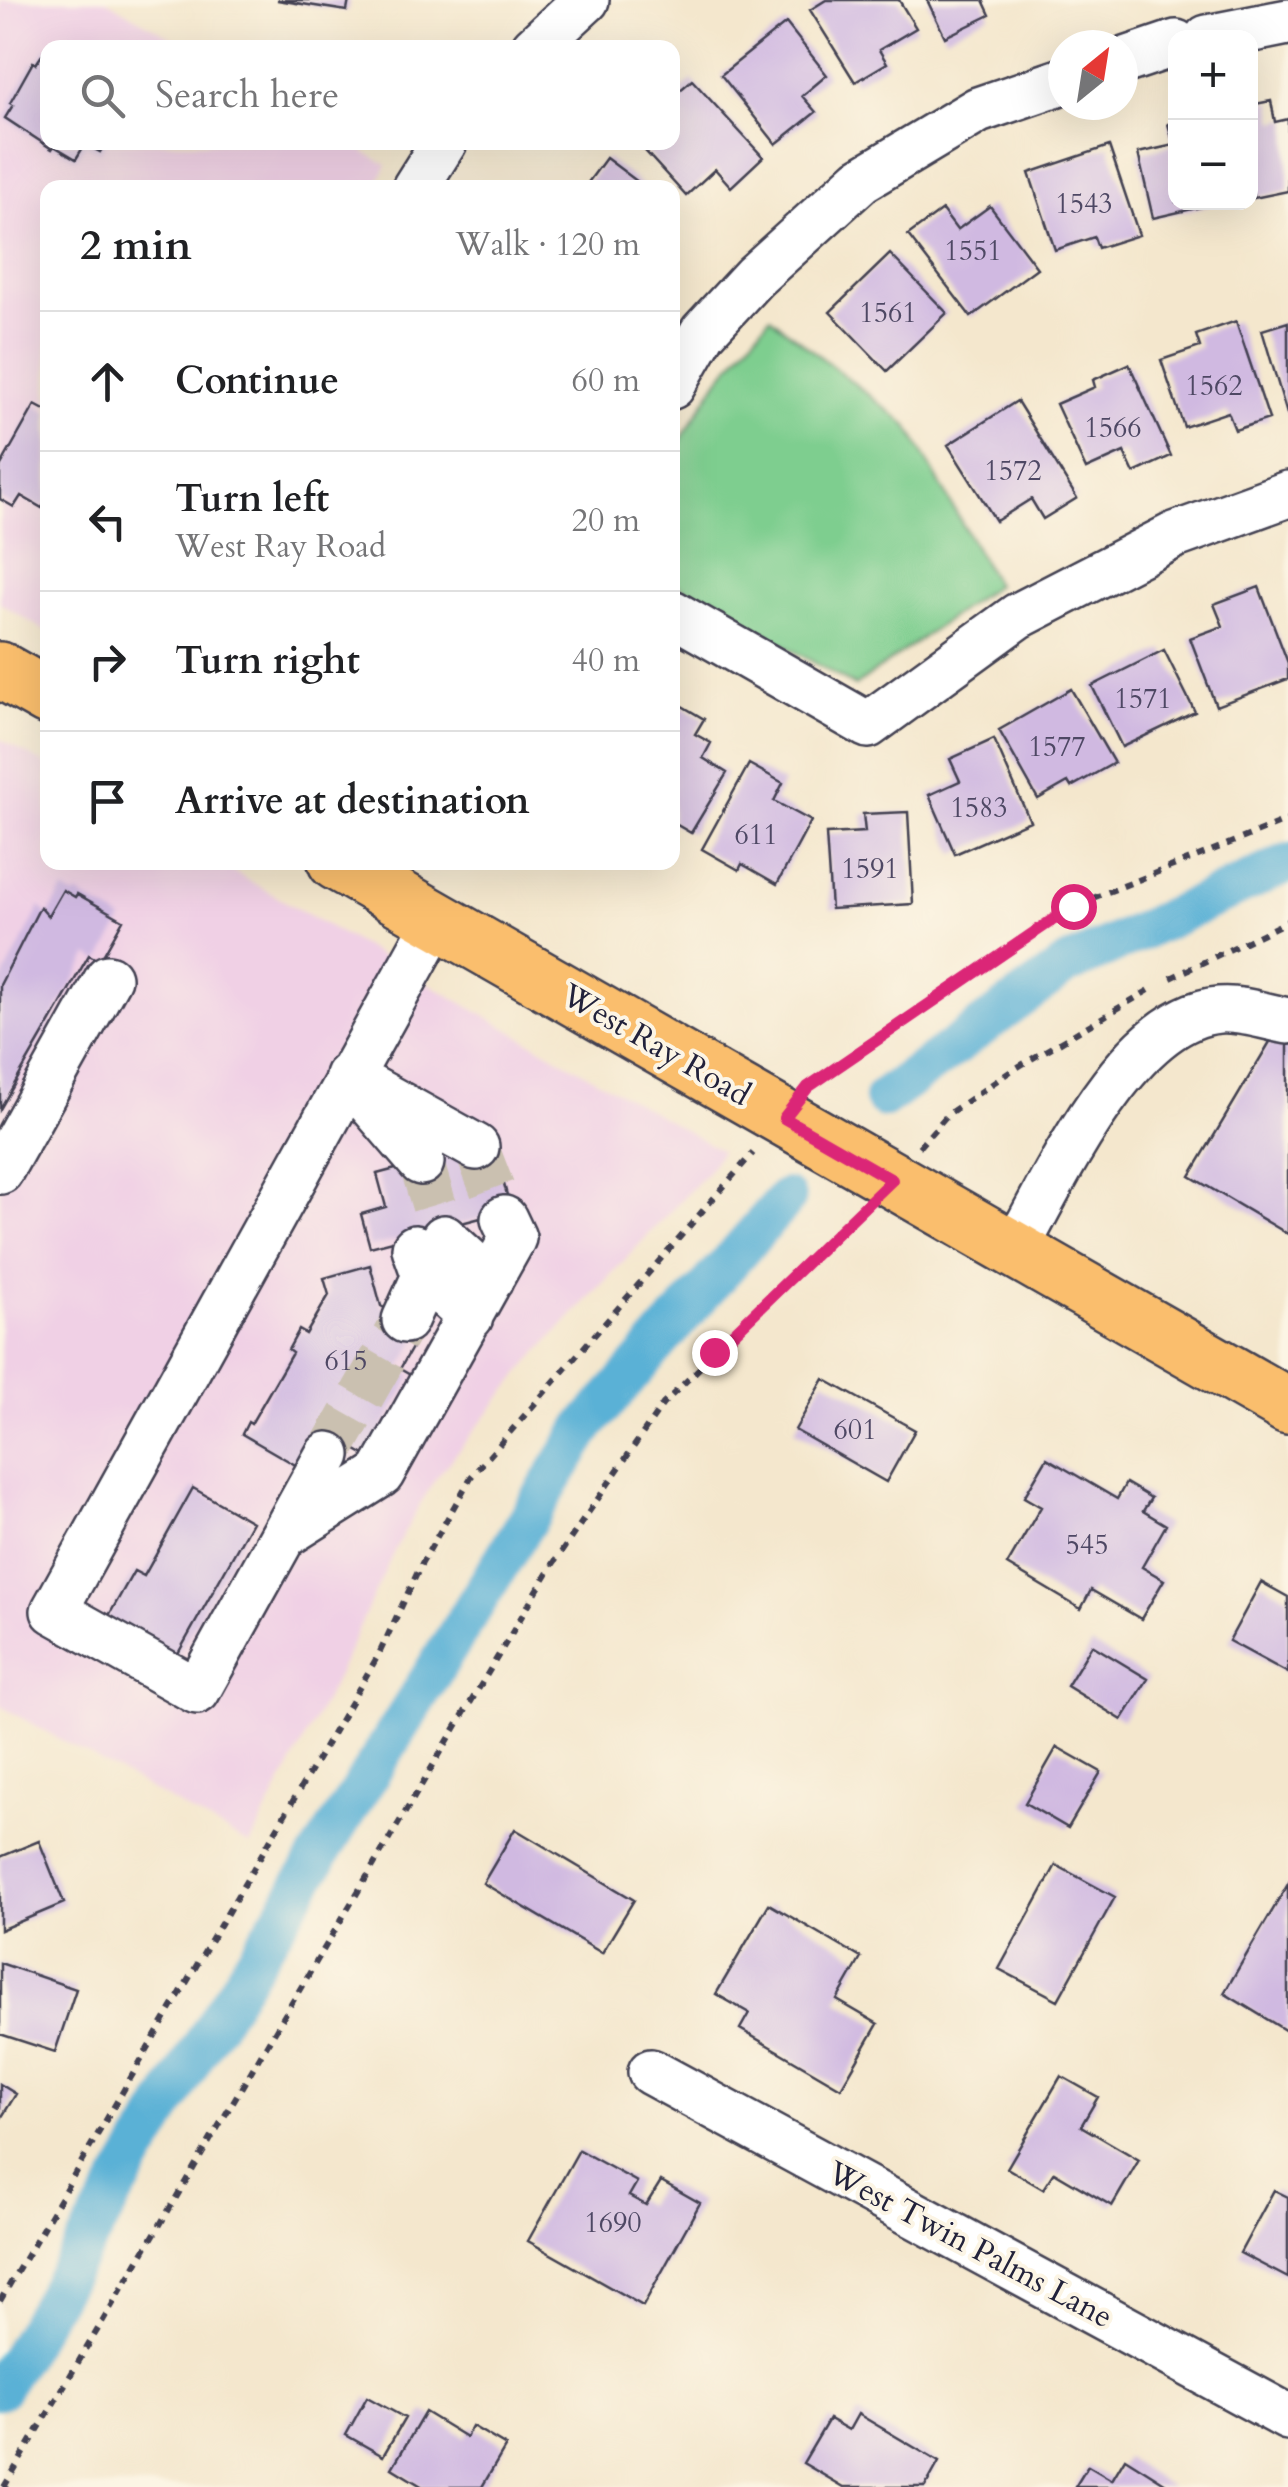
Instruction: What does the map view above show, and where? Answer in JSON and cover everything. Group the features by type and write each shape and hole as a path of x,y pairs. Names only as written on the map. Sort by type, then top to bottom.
{"main road":[{"path":"0,670 40,693"},
{"name":"West Ray Road","path":"350,870 1288,1406"}],"street":[{"path":"543,40 586,0"},
{"path":"1248,30 1288,22"},
{"path":"1138,56 1168,47"},
{"path":"680,372 702,332 754,277 862,180 978,110 1048,86"},
{"path":"420,180 439,150"},
{"path":"680,618 868,725 1018,616 1174,535 1288,494"},
{"path":"328,1455 198,1691 54,1611 437,920"},
{"path":"0,1171 108,978"},
{"path":"1015,1250 1109,1088 1175,1023 1221,1010 1288,1022"},
{"path":"348,1076 435,1158 348,1076"},
{"path":"284,1534 382,1474 513,1238 451,1241"},
{"path":"451,1241 480,1299"},
{"path":"405,1320 451,1241"},
{"name":"West Twin Palms Lane","path":"651,2072 1288,2417"}],"path":[{"path":"0,2301 379,1654 422,1563 471,1477 794,1125 808,1087 1073,906 1288,820"},
{"path":"4,2487 550,1567 663,1404 882,1174 948,1114 1010,1071 1116,1008 1288,920"}],"shaded area":[{"path":"0,0 106,0 175,40 40,40 40,150 361,150 387,165 379,180 40,180 40,628 0,603"},
{"path":"0,739 40,761 40,870 230,870 721,1151 707,1172 531,1360 433,1482 395,1549 334,1682 250,1845 0,1706"}],"green space":[{"path":"770,317 908,426 996,585 855,686 680,586 680,441 719,379"}],"building":[{"path":"277,0 349,0 347,11"},
{"path":"826,0 899,0 916,28 879,50 887,63 855,82 810,10"},
{"path":"927,0 983,0 990,15 945,37"},
{"path":"786,23 827,75 802,96 816,112 776,144 721,75"},
{"path":"40,58 40,141 5,118 33,62 36,64"},
{"path":"692,80 763,157 731,187 715,169 686,196 680,189 680,180 671,180 644,150 680,150 680,90"},
{"path":"1271,101 1275,122 1288,119 1288,191 1258,197 1258,120 1258,103"},
{"path":"1109,146 1139,235 1098,248 1094,237 1055,250 1029,173"},
{"path":"1168,146 1168,210 1188,210 1153,218 1138,153"},
{"path":"61,150 81,150 76,159"},
{"path":"606,158 635,180 590,180"},
{"path":"990,206 1037,268 971,317 908,235 942,210 957,230"},
{"path":"890,254 947,313 887,371 830,312"},
{"path":"1236,321 1269,419 1235,430 1228,412 1184,427 1161,360 1200,347 1196,335"},
{"path":"1288,322 1288,414 1287,414 1262,330"},
{"path":"1129,364 1171,456 1134,473 1124,452 1086,469 1056,404 1095,387 1093,380"},
{"path":"1017,401 1077,498 1043,519 1031,499 996,521 948,445"},
{"path":"35,405 40,408 40,507 21,496 14,507 0,499 0,467"},
{"path":"1259,587 1288,663 1288,679 1216,706 1190,638 1223,626 1214,604"},
{"path":"1164,650 1195,712 1122,747 1092,686"},
{"path":"1071,689 1114,763 1071,787 1068,782 1038,799 999,730"},
{"path":"680,705 704,719 695,734 711,743 703,758 727,773 691,833 680,827"},
{"path":"994,739 1030,821 955,854 929,795 960,781 950,759"},
{"path":"749,764 783,783 774,801 811,821 777,884 742,864 739,870 702,849"},
{"path":"908,812 913,904 831,909 826,834 865,832 863,814"},
{"path":"63,890 123,920 100,961 89,955 0,1109 0,985 40,907 48,916"},
{"path":"1274,1035 1288,1043 1288,1234 1190,1176"},
{"path":"493,1143 511,1210 370,1247 361,1214 386,1207 377,1174"},
{"path":"370,1265 381,1306 422,1330 400,1369 412,1376 367,1456 354,1449 346,1465 299,1467 242,1434 292,1353 288,1350 299,1330 306,1334 329,1295 324,1278"},
{"path":"824,1379 915,1430 886,1482 795,1430"},
{"path":"1047,1458 1117,1499 1126,1483 1151,1498 1143,1511 1166,1525 1142,1567 1164,1580 1141,1619 1091,1590 1081,1609 1007,1565 1041,1507 1024,1497"},
{"path":"193,1488 252,1522 176,1657 107,1619 134,1571 144,1576"},
{"path":"1261,1582 1288,1597 1288,1673 1229,1641"},
{"path":"1092,1645 1148,1679 1122,1720 1067,1686"},
{"path":"1057,1747 1101,1772 1068,1828 1025,1803"},
{"path":"515,1829 634,1900 602,1953 483,1883"},
{"path":"39,1841 64,1903 0,1930 0,1857"},
{"path":"1056,1865 1115,1897 1058,2000 999,1969"},
{"path":"1288,1884 1288,2032 1224,1993"},
{"path":"769,1904 861,1958 837,2000 878,2024 841,2088 740,2029 749,2013 716,1994"},
{"path":"0,1963 76,1989 55,2052 0,2034"},
{"path":"1061,2076 1098,2097 1081,2126 1139,2160 1112,2206 1054,2172 1043,2189 1007,2168"},
{"path":"0,2084 16,2094 0,2120"},
{"path":"579,2150 637,2182 629,2196 646,2205 661,2181 700,2203 643,2306 528,2241"},
{"path":"1274,2190 1288,2197 1288,2278 1240,2253"},
{"path":"367,2397 405,2418 383,2456 346,2435"},
{"path":"425,2412 466,2437 472,2426 506,2446 482,2487 423,2487 392,2468"},
{"path":"858,2414 939,2462 925,2487 844,2487 803,2463 829,2419 849,2430"},
{"path":"1125,2458 1171,2487 1075,2487 1088,2466 1112,2480"}],"waterway":[{"path":"884,1098 1064,967 1288,863"},
{"path":"0,2389 197,2053 585,1427 786,1198"}],"tunnel":[{"path":"476,1147 504,1219"},
{"path":"421,1162 444,1238"},
{"path":"328,1455 405,1320"}],"route":[{"path":"714,1352 892,1180 784,1118 808,1087 1073,906"}]}
